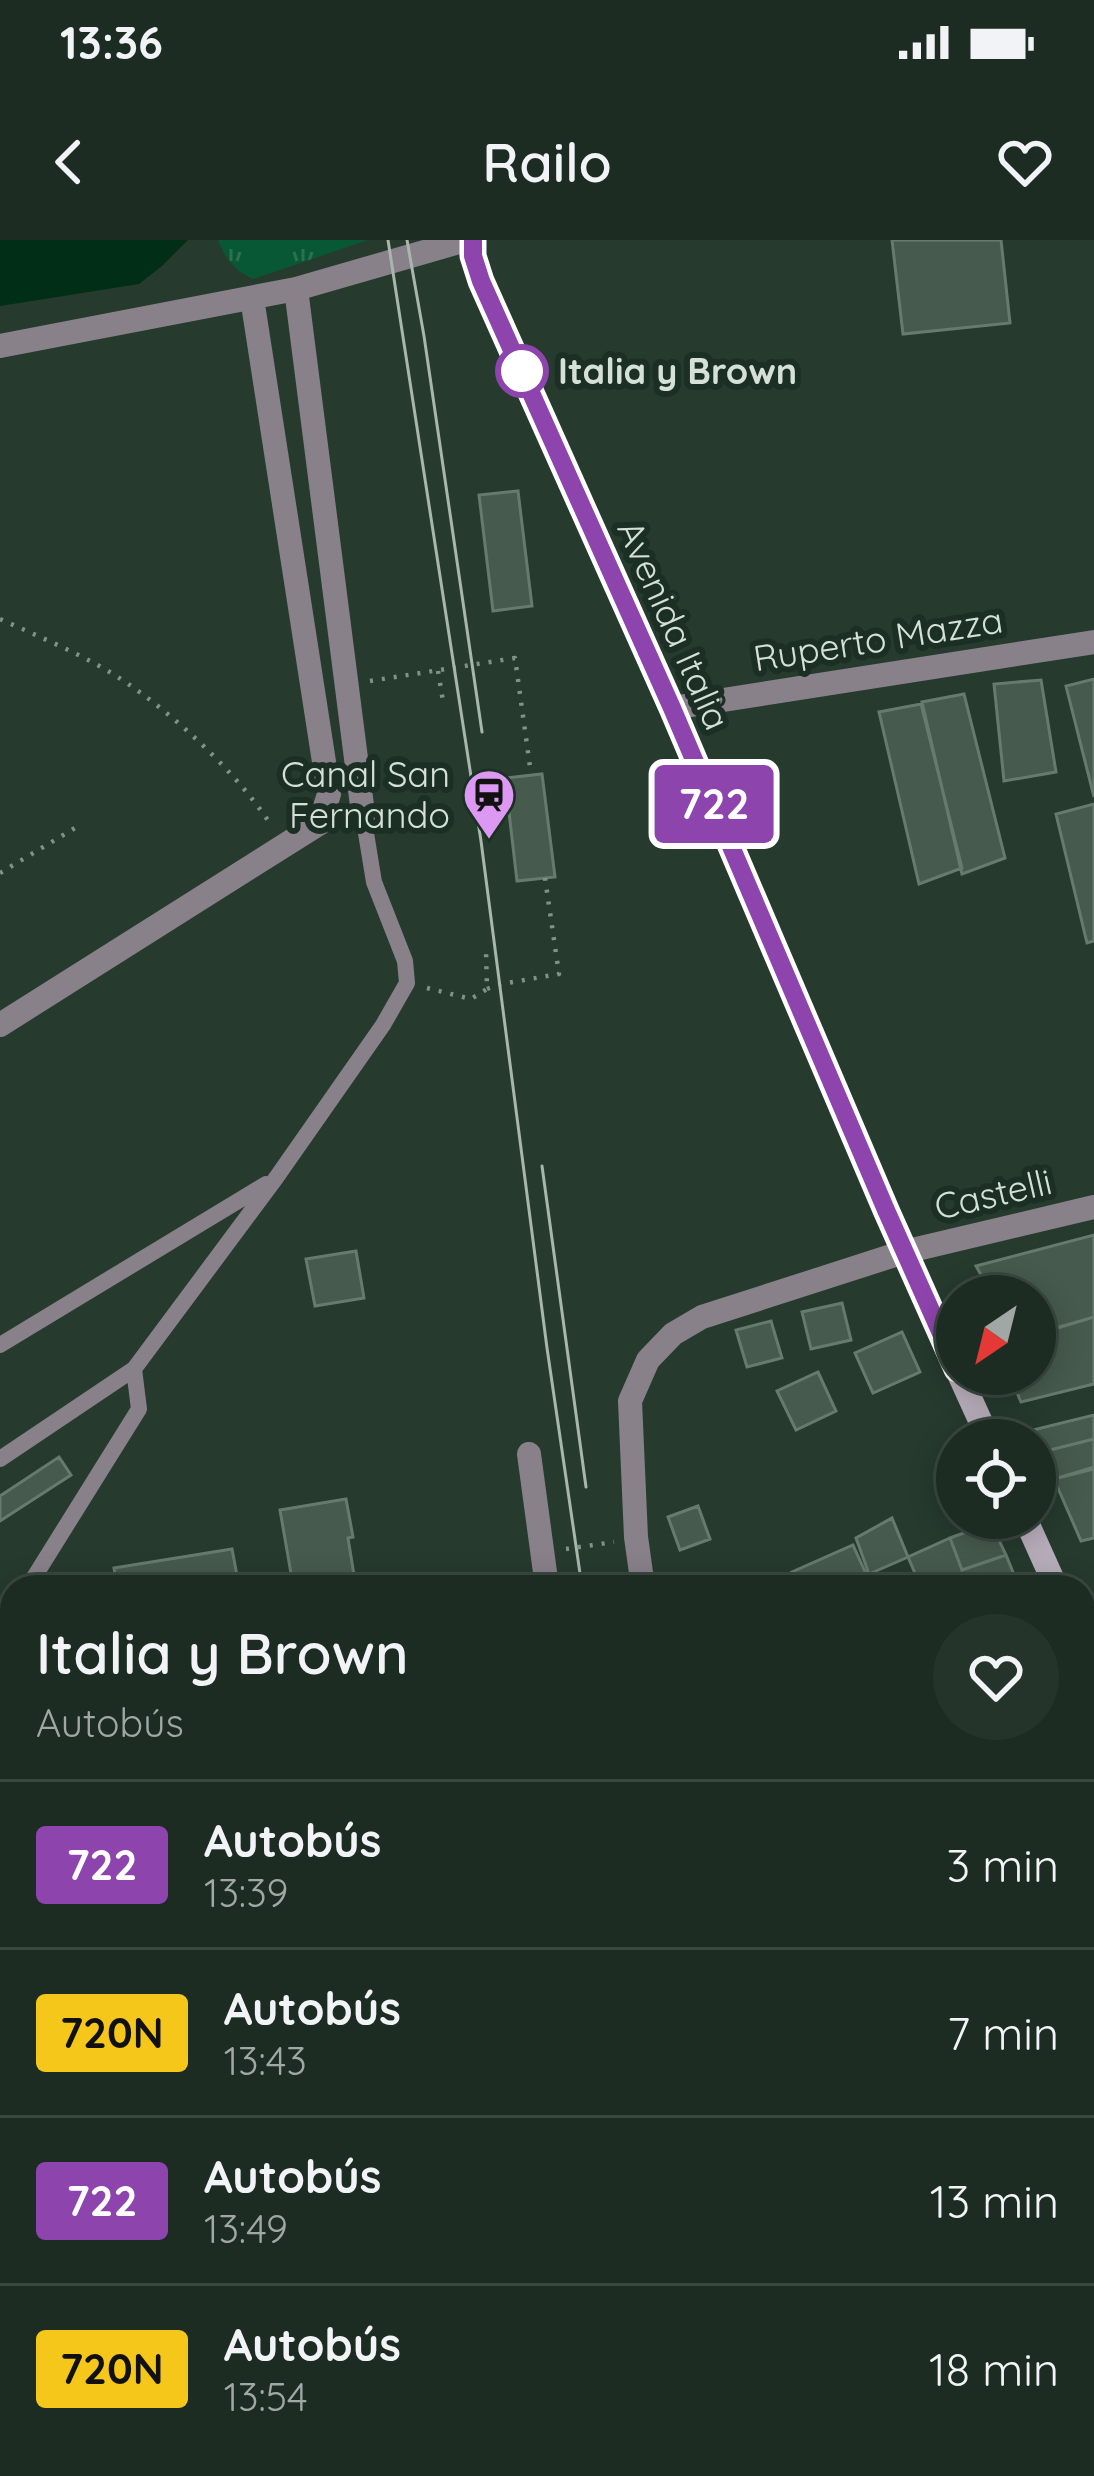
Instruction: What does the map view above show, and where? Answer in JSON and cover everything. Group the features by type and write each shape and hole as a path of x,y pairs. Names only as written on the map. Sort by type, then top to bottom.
{"street":[{"path":"0,346 296,289 470,240"},
{"name":"Avenida Italia","path":"470,240 481,281 672,708 936,1323"},
{"path":"296,289 364,821"},
{"path":"0,1025 320,823 328,794 252,298"},
{"name":"Ruperto Mazza","path":"672,708 1094,642"},
{"name":"Castelli","path":"641,1575 630,1401 648,1360 674,1334 702,1317 904,1252 1094,1208"},
{"path":"529,1454 545,1575"},
{"path":"1034,1539 1050,1575"}],"lane":[{"path":"0,1459 134,1369 277,1178 407,983 405,961 374,882 364,821"},
{"path":"0,1345 277,1178"},
{"path":"35,1575 139,1408 134,1369"}],"path":[{"path":"0,619 96,664 151,701 226,767 271,824"},
{"path":"347,684 515,658 531,774"},
{"path":"438,670 443,701"},
{"path":"0,873 80,825"},
{"path":"407,983 472,999 501,984 559,974 544,878"},
{"path":"486,951 487,989"},
{"path":"542,1549 582,1548 636,1537"}],"green space":[{"path":"218,240 368,240 253,279 231,263"}],"shaded area":[{"path":"0,240 188,240 139,284 0,306"}],"building":[{"path":"892,240 1001,240 1010,323 903,334"},
{"path":"518,491 532,606 493,611 479,495"},
{"path":"1094,679 1094,797 1066,686"},
{"path":"1041,680 1056,772 1004,781 994,684"},
{"path":"964,694 1005,858 962,874 922,702"},
{"path":"921,704 962,868 919,884 879,712"},
{"path":"542,774 555,877 517,881 505,778"},
{"path":"1094,804 1094,941 1087,943 1056,814"},
{"path":"1094,1235 1094,1317 1056,1329 1056,1275 981,1275 976,1266"},
{"path":"356,1251 364,1298 315,1306 306,1259"},
{"path":"842,1303 851,1340 811,1349 802,1312"},
{"path":"1094,1317 1094,1384 1056,1393 1056,1328"},
{"path":"771,1321 782,1358 747,1367 736,1330"},
{"path":"902,1332 920,1372 873,1393 855,1353"},
{"path":"818,1372 836,1411 796,1430 777,1391"},
{"path":"1018,1395 1049,1395 1021,1402"},
{"path":"1094,1415 1094,1439 1056,1448 1056,1424"},
{"path":"1094,1439 1094,1469 1056,1478 1056,1448"},
{"path":"59,1457 71,1475 0,1521 0,1496"},
{"path":"1094,1467 1094,1538 1081,1541 1056,1478"},
{"path":"346,1499 354,1575 291,1575 280,1510"},
{"path":"698,1506 710,1539 680,1550 668,1517"},
{"path":"892,1518 908,1557 869,1574 856,1538"},
{"path":"950,1539 998,1539 1006,1555 962,1570"},
{"path":"950,1539 962,1570 1006,1555 1014,1575 916,1575 908,1557"},
{"path":"853,1545 866,1574 793,1575"},
{"path":"232,1549 237,1575 115,1575 114,1568"}],"tram line":[{"path":"388,240 481,841 580,1575"},
{"path":"407,240 482,732"},
{"path":"542,1166 586,1487"}],"bus line":[{"name":"722","path":"473,240 481,281 672,708 936,1322"}],"place":[{"name":"Italia y Brown","path":"522,371"},
{"name":"Canal San Fernando","path":"489,841"}]}
